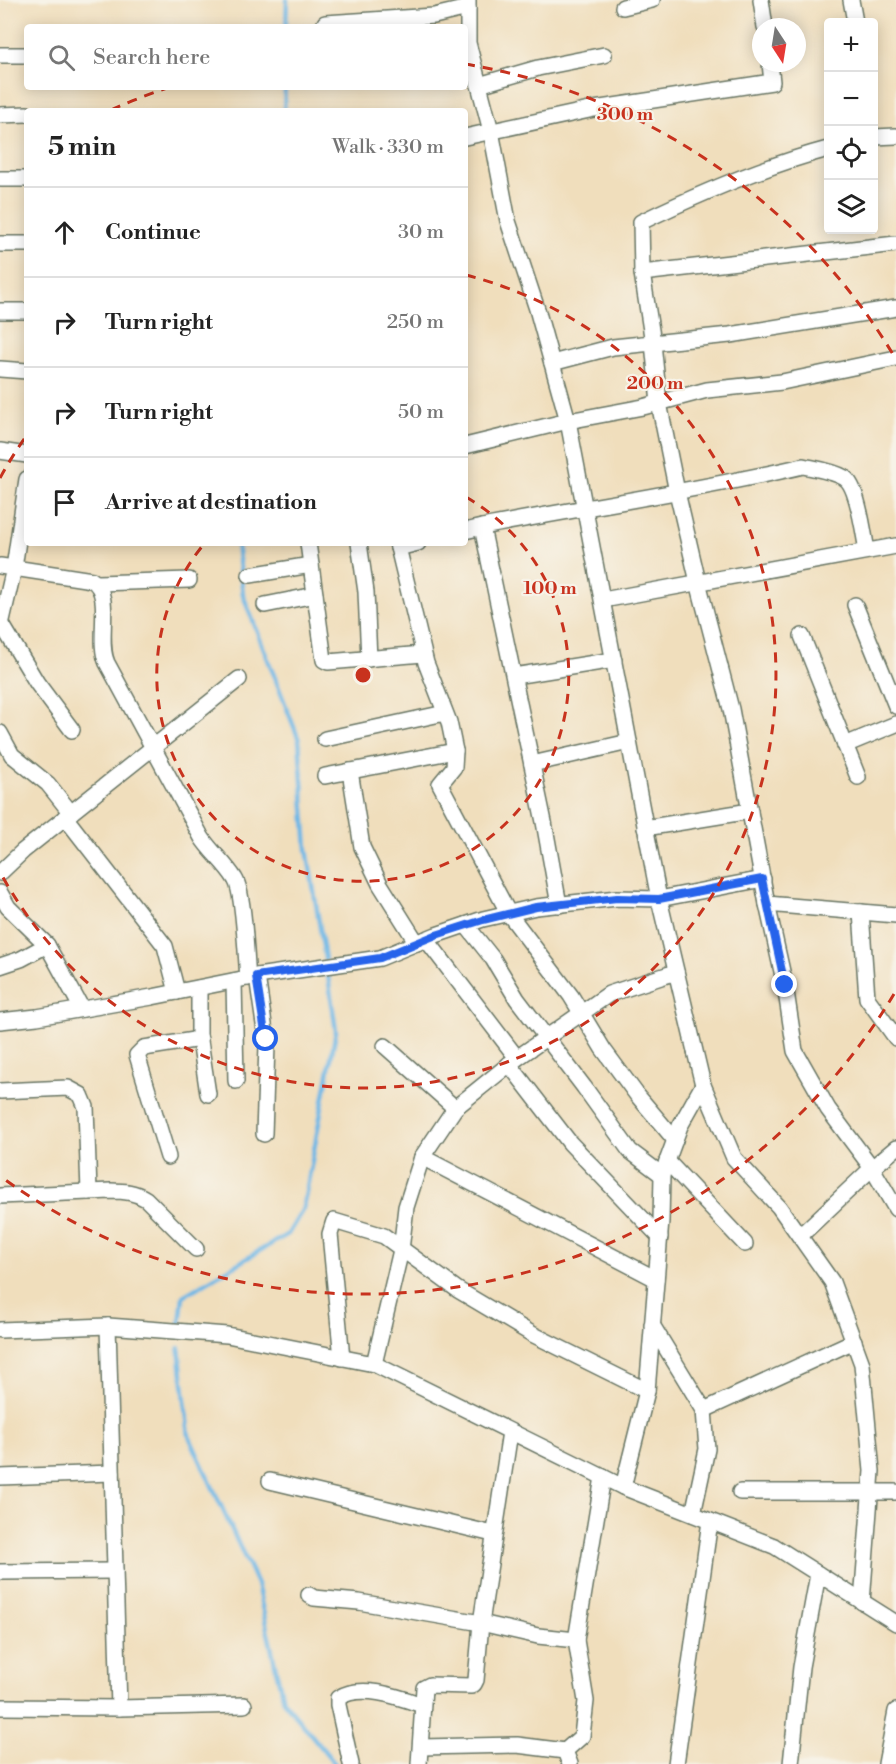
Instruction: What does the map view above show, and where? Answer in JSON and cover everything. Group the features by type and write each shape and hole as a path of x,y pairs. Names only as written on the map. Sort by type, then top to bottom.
{"street":[{"path":"623,7 652,0"},
{"path":"761,0 764,18"},
{"path":"851,0 854,18"},
{"path":"324,23 434,16 468,4 468,43 491,131 508,222 568,421 659,899 703,1085 734,1158 779,1207 832,1282 862,1364 872,1471 862,1602"},
{"path":"0,55 24,55"},
{"path":"479,85 538,68 604,55"},
{"path":"468,135 594,109 772,82 771,72"},
{"path":"0,115 24,114"},
{"path":"878,137 896,136"},
{"path":"824,150 755,173 688,199 641,222 642,273 653,343 659,403 676,492 731,709 762,879 785,985 795,1051 828,1109 872,1168 896,1209"},
{"path":"0,179 24,178"},
{"path":"0,244 24,243"},
{"path":"642,273 896,244"},
{"path":"552,363 613,347 730,335 896,308"},
{"path":"0,311 24,311"},
{"path":"468,445 568,421 659,403 707,390 782,382 896,358"},
{"path":"0,369 24,370"},
{"path":"0,451 24,455"},
{"path":"468,530 803,466 845,478 853,488 867,551"},
{"path":"24,492 7,567 1,626 72,730"},
{"path":"482,527 559,905"},
{"path":"308,546 324,660 328,662 423,654"},
{"path":"359,546 366,592 369,658"},
{"path":"397,546 423,654 446,713 455,751 454,767 440,784 509,914 582,1014 603,1049 675,1140"},
{"path":"603,600 896,546"},
{"path":"250,576 310,565"},
{"path":"7,567 92,580 98,583 189,580"},
{"path":"98,583 103,598 104,657 207,846 237,882 246,978 236,1081"},
{"path":"265,605 315,595"},
{"path":"855,605 896,705"},
{"path":"802,636 858,777"},
{"path":"514,676 614,660"},
{"path":"0,873 23,850 239,679"},
{"path":"325,739 446,713"},
{"path":"845,745 896,723"},
{"path":"0,733 12,755 48,784 68,815 165,946 177,992"},
{"path":"532,764 629,742"},
{"path":"325,776 455,751"},
{"path":"350,771 362,847 380,884 513,1061 570,1143 660,1237"},
{"path":"645,828 750,811"},
{"path":"0,1022 246,978 380,958 466,925 509,914 617,898 659,899 762,879"},
{"path":"0,893 4,908 47,945 82,1009"},
{"path":"767,904 896,915"},
{"path":"861,912 867,998 896,1038"},
{"path":"466,925 493,959 517,999 630,1151 665,1168 745,1244"},
{"path":"0,966 21,959 47,945"},
{"path":"374,1364 401,1250 406,1207 422,1157 455,1108 513,1061 609,994 676,972"},
{"path":"246,978 267,1045 264,1134"},
{"path":"199,988 200,1040 208,1094"},
{"path":"168,1157 136,1055 144,1048 200,1040"},
{"path":"384,1047 455,1108"},
{"path":"623,1487 647,1391 665,1168 680,1126 703,1085"},
{"path":"0,1091 68,1088 81,1095 86,1107 89,1192"},
{"path":"800,1236 896,1148"},
{"path":"422,1157 656,1279"},
{"path":"0,1196 127,1191 139,1194 195,1249"},
{"path":"342,1358 330,1234 333,1221 384,1236 458,1290 532,1334 647,1391"},
{"path":"652,1325 704,1410 706,1449 693,1514"},
{"path":"108,1326 119,1708"},
{"path":"0,1329 108,1326 227,1335 374,1364 623,1487 774,1545 896,1623"},
{"path":"704,1410 854,1341"},
{"path":"419,1764 423,1691 427,1686 471,1686 474,1684 510,1432"},
{"path":"0,1478 112,1473"},
{"path":"420,1747 517,1745 568,1757 582,1736 586,1701 576,1640 603,1477"},
{"path":"270,1481 494,1534"},
{"path":"740,1492 896,1492"},
{"path":"676,1764 710,1521"},
{"path":"0,1572 115,1570"},
{"path":"791,1764 801,1667 818,1574"},
{"path":"309,1595 314,1598 359,1602 481,1623 538,1636 576,1640"},
{"path":"351,1764 338,1698 347,1694 382,1692 422,1705"},
{"path":"0,1707 244,1706"},
{"path":"885,1764 896,1710"}],"waterway":[{"path":"286,24 287,0"},
{"path":"284,108 285,90"},
{"path":"237,546 243,595 299,740 307,849 325,959"},
{"path":"180,1324 183,1296 288,1234 303,1209 336,1031 328,976"},
{"path":"179,1348 189,1436 257,1584 283,1700 335,1764"}],"route":[{"path":"266,1039 256,976 380,958 436,935 536,907 617,898 659,899 762,879 785,985"}]}
